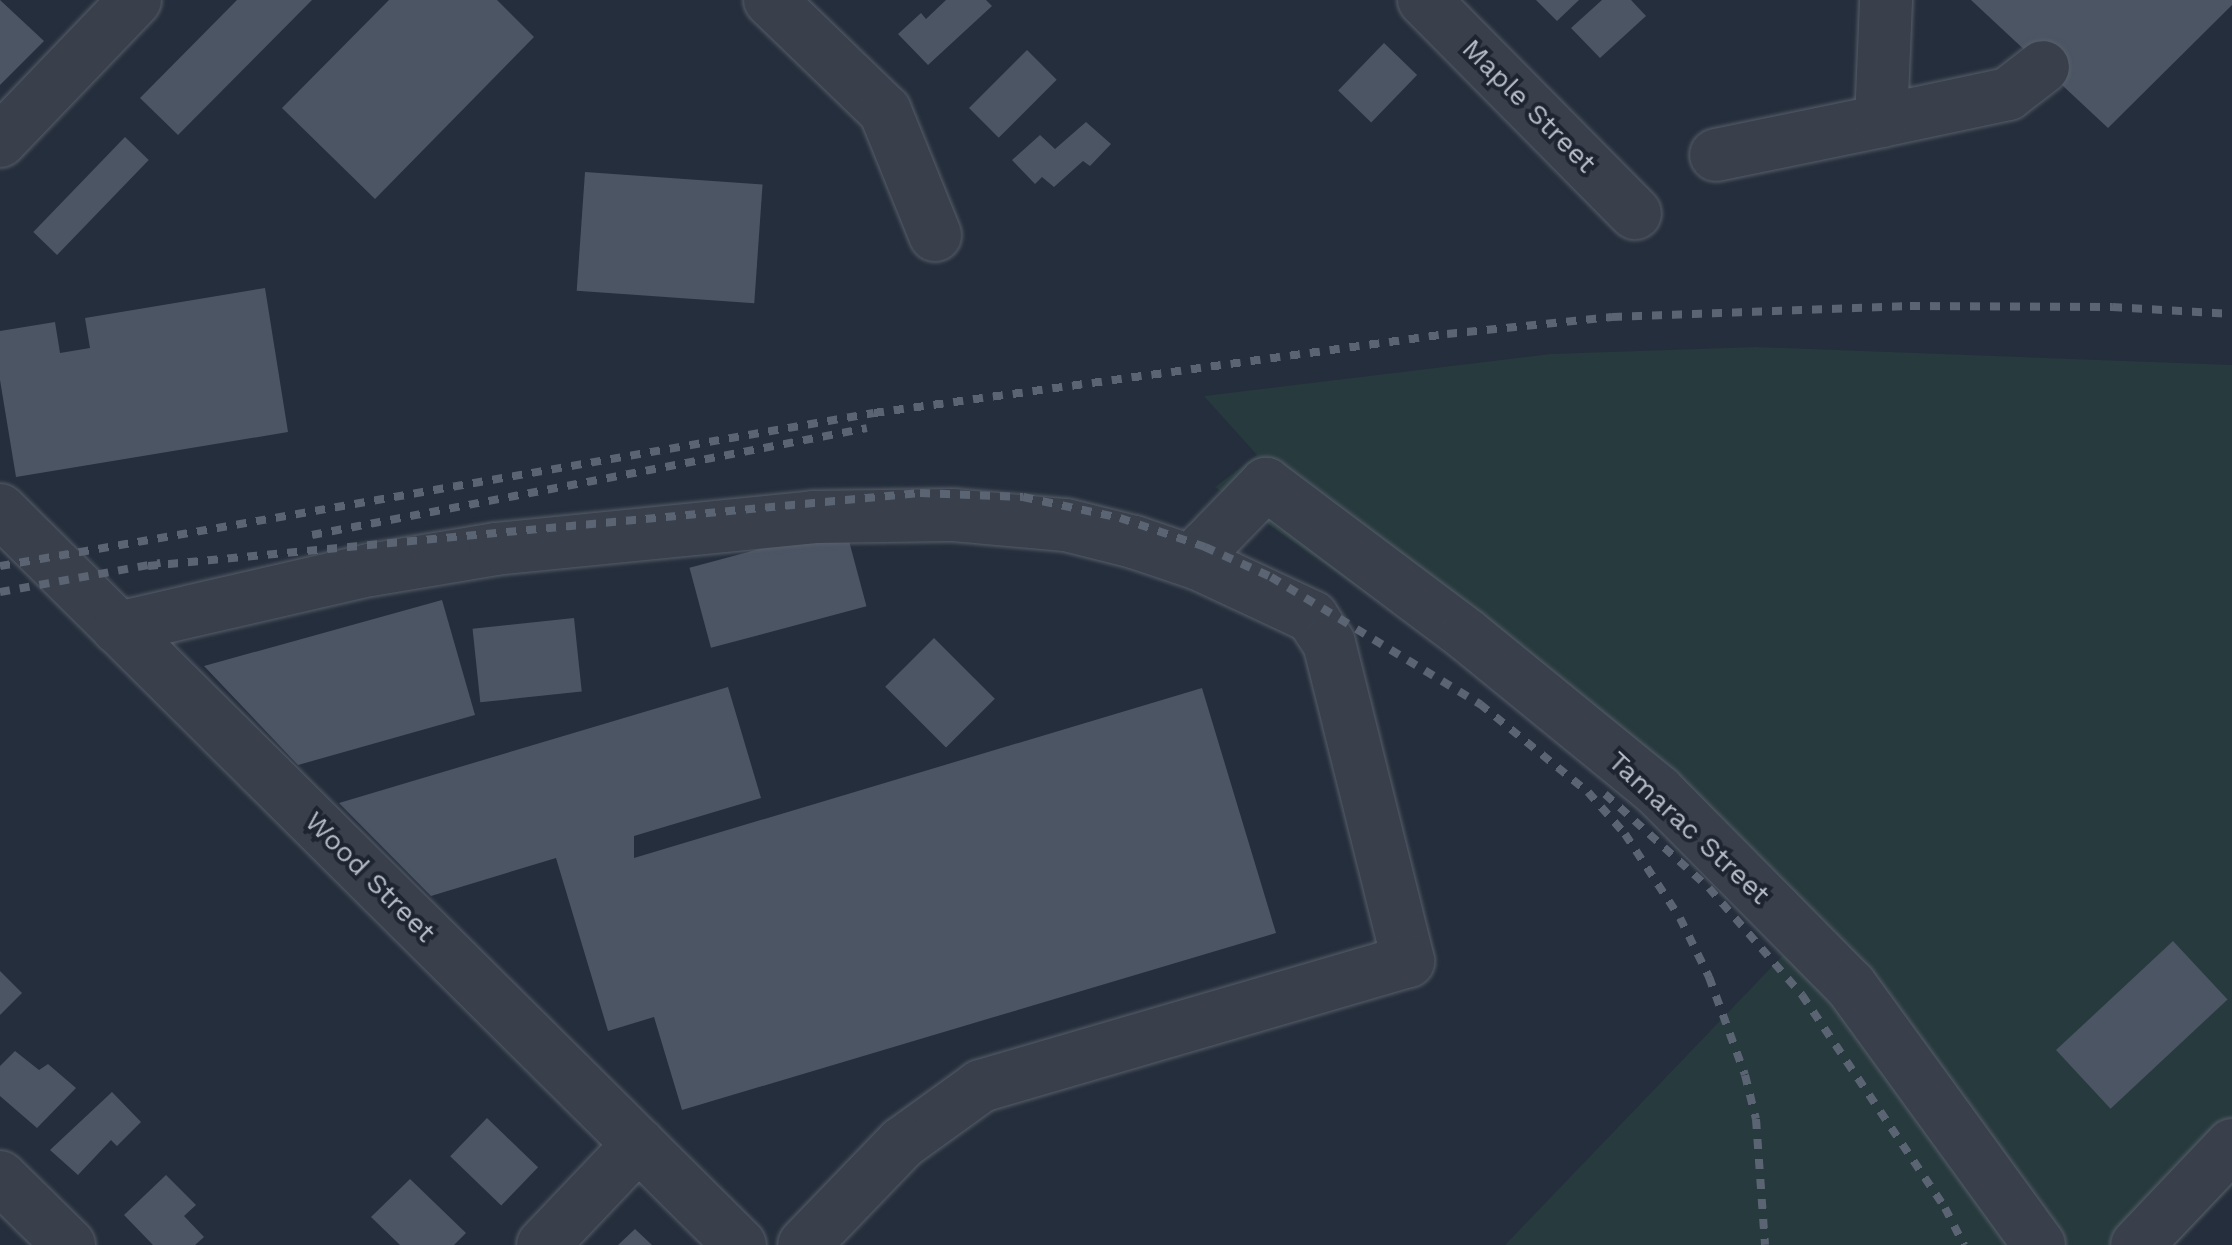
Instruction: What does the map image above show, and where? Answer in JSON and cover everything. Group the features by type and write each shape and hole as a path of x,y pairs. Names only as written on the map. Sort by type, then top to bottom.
{"street":[{"path":"0,142 136,0"},
{"path":"770,0 885,111 935,235"},
{"name":"Maple Street","path":"1424,0 1635,213"},
{"path":"1881,121 1886,0"},
{"path":"1716,155 2008,94 2043,67"},
{"name":"Tamarac Street","path":"1199,564 1206,547 1266,484 1467,635 1658,791 1851,986 2039,1245"},
{"name":"Wood Street","path":"0,510 740,1245"},
{"path":"118,628 370,570 495,549 814,517 954,514 1066,526 1199,564 1312,617 1329,643 1408,961 981,1086 902,1143 804,1245"},
{"path":"543,1245 639,1144"},
{"path":"2137,1245 2232,1145"},
{"path":"0,1176 69,1245"}],"shaded area":[{"path":"1756,347 2232,365 2232,1186 2175,1245 1505,1245 1787,951 1716,876 1498,685 1215,487 1257,455 1204,396 1551,354"}],"building":[{"path":"0,0 44,41 0,85"},
{"path":"237,0 312,0 178,135 140,98"},
{"path":"389,0 497,0 534,37 375,199 282,108"},
{"path":"946,0 986,0 992,6 928,65 898,34 921,13 926,19"},
{"path":"1536,0 1579,0 1557,21"},
{"path":"1602,0 1631,0 1646,16 1600,58 1571,28"},
{"path":"1971,0 2232,0 2232,5 2108,128"},
{"path":"1384,43 1417,75 1371,122 1338,90"},
{"path":"1027,50 1057,80 999,138 969,108"},
{"path":"1086,122 1111,144 1090,166 1083,161 1054,187 1042,177 1035,184 1012,160 1040,135 1055,149"},
{"path":"125,137 149,160 57,255 33,232"},
{"path":"585,172 763,184 754,303 577,291"},
{"path":"265,288 288,432 16,477 0,380 0,331 55,322 60,353 90,348 85,318"},
{"path":"845,526 866,606 711,648 689,568"},
{"path":"442,600 475,715 298,765 204,666"},
{"path":"574,618 582,692 480,702 473,629"},
{"path":"934,638 995,699 946,748 885,687"},
{"path":"728,687 761,798 634,836 634,858 1202,688 1276,933 682,1110 654,1017 608,1031 556,858 431,896 339,803"},
{"path":"2173,941 2228,1000 2111,1109 2056,1050"},
{"path":"0,971 22,993 0,1015"},
{"path":"15,1051 39,1070 48,1064 76,1088 37,1128 0,1096 0,1066"},
{"path":"112,1092 141,1122 117,1146 111,1140 78,1175 50,1150"},
{"path":"487,1118 538,1167 501,1205 450,1156"},
{"path":"166,1175 196,1205 184,1216 204,1237 195,1245 153,1245 124,1215"},
{"path":"410,1179 466,1233 454,1245 400,1245 371,1217"},
{"path":"635,1229 652,1245 618,1245"}],"railway":[{"path":"0,566 874,413 1447,334 1612,317 1910,306 2112,307 2232,314"},
{"path":"312,535 867,428"},
{"path":"148,566 920,493 1023,497 1120,518 1205,547 1271,577 1480,704 1588,792 1625,834 1680,918 1709,977 1745,1075 1756,1119 1765,1245"},
{"path":"0,592 160,563"},
{"path":"1605,794 1709,888 1802,995 1945,1208 1964,1245"}]}
